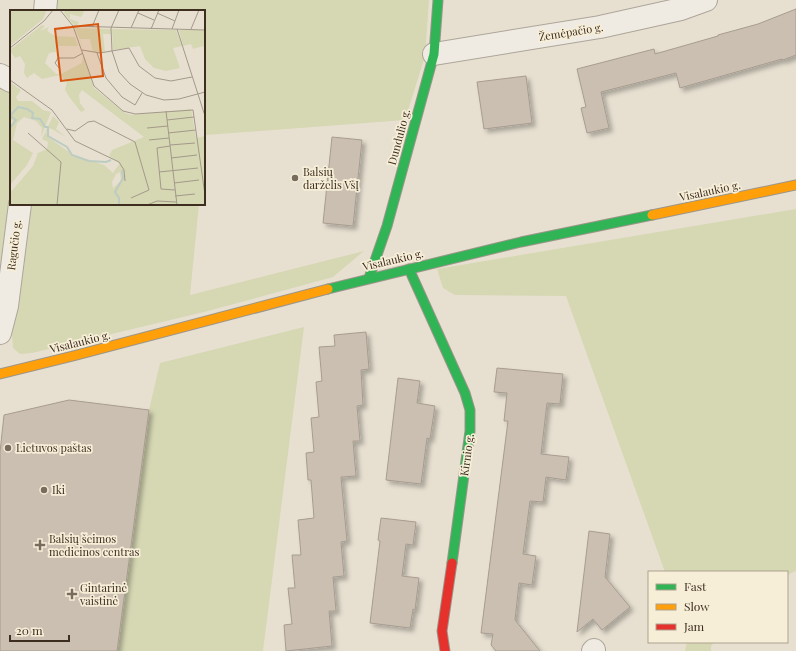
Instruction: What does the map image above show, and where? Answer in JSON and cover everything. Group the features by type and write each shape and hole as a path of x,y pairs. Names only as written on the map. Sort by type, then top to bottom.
{"street":[{"path":"45,10 46,0"},
{"name":"Dundulio g.","path":"370,278 387,226 434,54 438,0"},
{"name":"Žemėpačio g.","path":"434,54 600,27 681,9 706,0"},
{"path":"0,75 10,80"},
{"name":"Visalaukio g.","path":"0,374 370,278 521,242 796,185"},
{"name":"Ragučio g.","path":"0,333 7,306 20,205"},
{"name":"Kirnio g.","path":"409,269 465,393 470,410 470,431 442,631 445,651"}],"green space":[{"path":"56,0 429,0 425,56 405,120 206,135 205,144 205,10 55,10"},
{"path":"0,87 10,92 10,194 0,268"},
{"path":"29,205 199,205 190,295 364,251 333,277 204,312 32,353 20,354 13,348 12,334"},
{"path":"796,209 796,571 788,575 788,571 665,571 566,296 455,295 443,288 437,269"},
{"path":"304,327 263,651 117,651 149,410 160,363"},
{"path":"687,643 713,643 711,646 711,651 685,651"}],"building":[{"path":"796,9 796,55 783,60 782,59 680,88 676,73 601,92 609,128 587,133 581,108 586,107 577,69 654,49 655,54 758,24"},
{"path":"526,76 532,123 484,129 477,82"},
{"path":"332,137 362,140 353,226 323,223"},
{"path":"366,332 369,369 361,370 363,405 357,406 360,441 353,441 356,476 341,477 347,541 341,542 344,576 333,577 336,611 329,611 332,646 286,651 284,625 292,624 288,588 295,588 292,555 301,555 298,520 314,518 311,480 308,480 306,453 314,452 311,418 319,417 316,382 322,381 319,347 335,346 334,335"},
{"path":"497,368 563,374 560,404 547,403 541,454 569,457 566,480 546,477 543,502 530,501 523,554 536,556 532,585 519,583 515,620 540,651 496,651 491,645 493,634 481,633 508,421 504,421 507,393 494,392"},
{"path":"398,378 420,381 417,403 435,406 430,439 427,438 421,484 386,480"},
{"path":"69,400 149,410 117,651 0,651 0,452 4,415"},
{"path":"381,518 416,522 413,545 406,544 402,576 419,578 415,610 413,609 410,628 370,623 380,541 378,540"},
{"path":"589,531 610,534 605,577 630,607 602,630 593,619 577,632"}],"traffic: fast":[{"path":"369,278 387,226 434,54 438,0"},
{"path":"328,289 521,242 652,215"},
{"path":"409,269 465,393 470,410 470,431 452,563"}],"traffic: slow":[{"path":"652,215 796,185"},
{"path":"0,374 328,289"}],"traffic: jam":[{"path":"445,651 442,631 452,563"}],"place":[{"name":"Balsių darželis VšĮ","path":"295,178"},
{"name":"Lietuvos paštas","path":"8,448"},
{"name":"Iki","path":"44,490"},
{"name":"Balsių šeimos medicinos centras","path":"40,545"},
{"name":"Gintarinė vaistinė","path":"72,594"}]}
